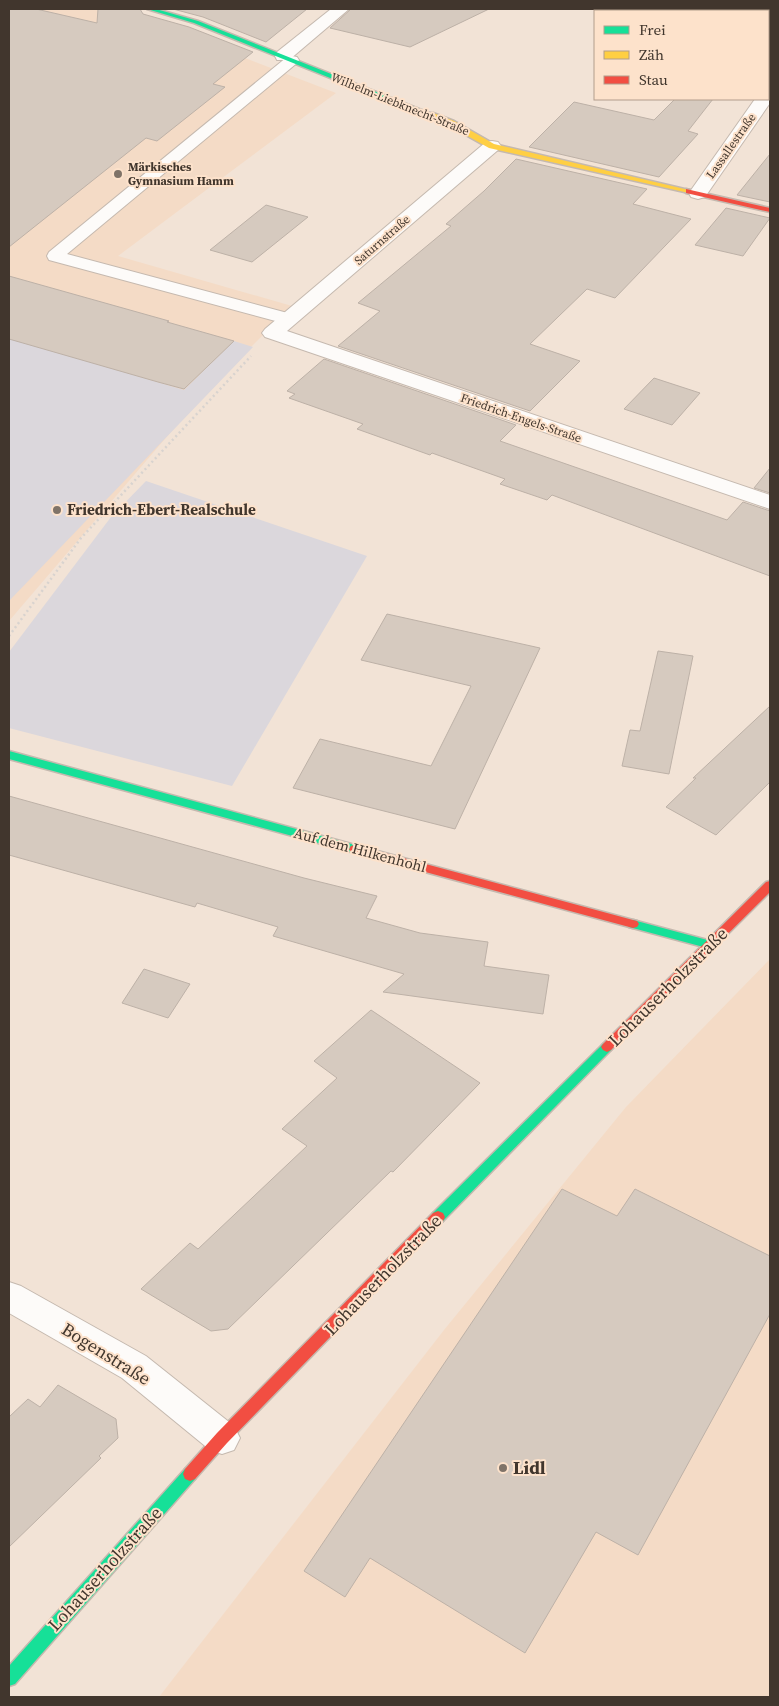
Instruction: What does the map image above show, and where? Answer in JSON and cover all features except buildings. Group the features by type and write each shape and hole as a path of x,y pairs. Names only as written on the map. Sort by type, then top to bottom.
{"street":[{"name":"Wilhelm-Liebknecht-Straße","path":"150,9 196,22 451,123 492,146 770,210"},
{"path":"288,58 341,9"},
{"name":"Lassallestraße","path":"698,192 763,100"},
{"name":"Saturnstraße","path":"272,334 492,146"},
{"name":"Friedrich-Engels-Straße","path":"272,334 770,502"},
{"name":"Auf dem Hilkenhohl","path":"9,755 711,945"},
{"name":"Lohauserholzstraße","path":"9,1678 222,1438 550,1103 770,885"},
{"name":"Bogenstraße","path":"9,1296 134,1367 222,1438"}],"lane":[{"path":"288,58 55,256 289,319"}],"path":[{"path":"9,636 81,538 272,334"}],"shaded area":[{"name":"Märkisches Gymnasium Hamm","path":"9,9 91,9 144,19 336,93 118,256 292,306 200,398 9,621"},
{"name":"Friedrich-Ebert-Realschule","path":"9,338 184,390 234,341 253,347 9,601"},
{"path":"146,481 367,556 232,786 9,728 9,652 111,517"},
{"path":"770,959 770,1697 159,1697 444,1330 626,1107"}],"traffic: fast":[{"path":"150,9 196,22 430,115"},
{"path":"9,755 355,849"},
{"path":"633,924 711,945"},
{"path":"438,1217 607,1047"},
{"path":"9,1678 190,1474"}],"traffic: slow":[{"path":"430,115 451,123 492,146 689,191"}],"traffic: jam":[{"path":"689,191 770,210"},
{"path":"355,849 633,924"},
{"path":"607,1047 770,885"},
{"path":"190,1474 222,1438 438,1217"}],"place":[{"name":"Märkisches Gymnasium Hamm","path":"118,174"},
{"name":"Friedrich-Ebert-Realschule","path":"57,510"},
{"name":"Lidl","path":"503,1468"}]}
